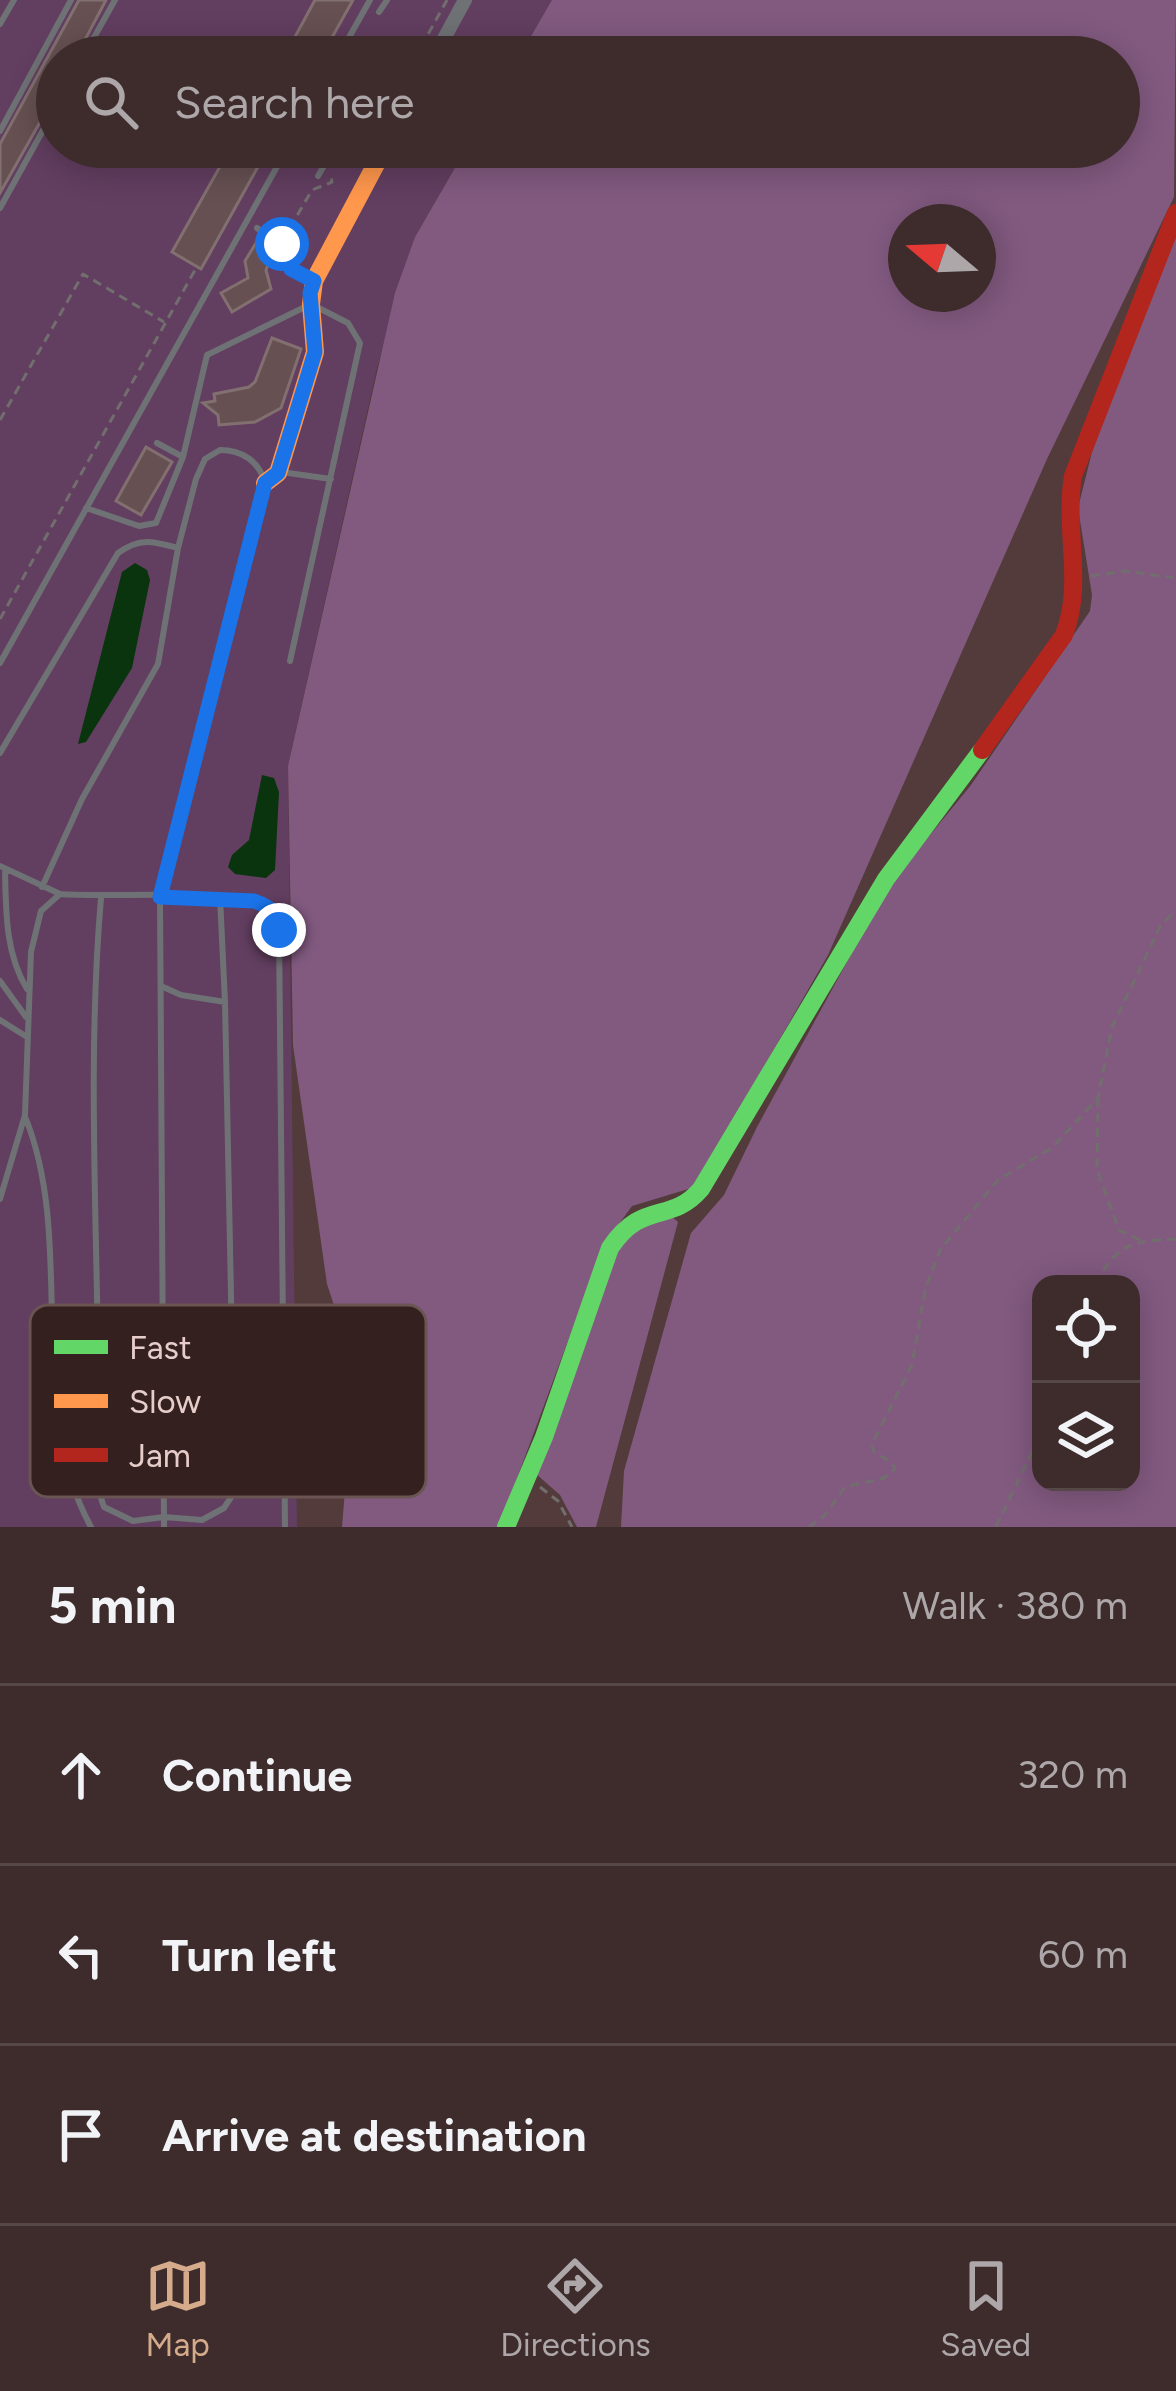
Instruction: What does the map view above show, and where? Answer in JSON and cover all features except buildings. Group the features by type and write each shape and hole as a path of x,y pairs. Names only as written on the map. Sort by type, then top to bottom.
{"street":[{"path":"445,36 465,0"},
{"path":"272,478 315,352 314,281 374,168"},
{"path":"508,1523 610,1248 623,1226 641,1214 691,1200 710,1177 886,879 1064,635 1077,605 1078,579 1067,518 1073,476 1176,213"}],"lane":[{"path":"0,24 14,0"},
{"path":"51,36 71,0"},
{"path":"95,36 115,0"},
{"path":"350,36 370,0"},
{"path":"379,13 387,0"},
{"path":"0,131 36,65"},
{"path":"0,208 36,143"},
{"path":"0,663 275,168"},
{"path":"318,176 323,168"},
{"path":"257,228 287,250 291,269 314,281"},
{"path":"86,508 139,526 156,523 183,457 206,355 311,304 348,323 360,344 290,662"},
{"path":"157,443 183,457"},
{"path":"42,887 82,799 158,664 178,548 196,478 211,454 220,450 238,452 272,478"},
{"path":"272,478 295,472 331,478"},
{"path":"163,1305 160,897 272,478"},
{"path":"133,542 139,526"},
{"path":"0,753 118,553 133,542 150,539 178,548"},
{"path":"3,867 60,894 220,897 269,906 276,914 283,1305"},
{"path":"3,867 10,948 29,992"},
{"path":"0,1199 25,1115 31,952 41,911 60,894"},
{"path":"220,897 231,1305"},
{"path":"95,1305 101,898"},
{"path":"0,981 28,1018"},
{"path":"161,986 182,995 225,1001"},
{"path":"0,1020 27,1037"},
{"path":"25,1115 44,1174 51,1305"},
{"path":"76,1497 91,1527"},
{"path":"100,1497 104,1507 133,1521 202,1520 224,1508 231,1497"},
{"path":"164,1497 164,1527"},
{"path":"285,1497 285,1527"},
{"path":"115,1512 121,1527"}],"path":[{"path":"427,36 447,0"},
{"path":"297,254 291,226 312,190 332,182 330,172"},
{"path":"0,619 195,270"},
{"path":"0,420 83,274 166,323"},
{"path":"1078,579 1126,571 1176,578"},
{"path":"1176,910 1161,925 1112,1027 1098,1098 1097,1170 1119,1230 1140,1240 1176,1239"},
{"path":"809,1527 825,1515 845,1487 884,1478 895,1469 874,1452 872,1444 911,1365 925,1290 940,1250 998,1180 1052,1148 1098,1098"},
{"path":"1101,1275 1110,1257 1140,1240"},
{"path":"996,1527 1032,1452"},
{"path":"526,1478 558,1501 572,1527"}],"shaded area":[{"path":"0,0 553,0 532,36 36,36 36,168 455,168 415,237 377,368 288,766 294,1305 30,1305 30,1497 297,1497 297,1527 0,1527"},
{"path":"552,0 1176,0 1174,197 1047,459 828,955 695,1187 632,1206 603,1246 499,1527 342,1527 344,1497 426,1497 426,1305 334,1305 293,1045 288,766 395,293 415,237 455,168 1140,168 1140,36 531,36"},
{"path":"1176,229 1176,1527 621,1527 624,1471 691,1233 724,1195 889,885 971,785 1090,611 1092,595 1078,508 1092,452"},
{"path":"135,563 147,570 150,580 132,668 86,742 78,744 122,572"},
{"path":"262,775 274,778 279,792 275,870 266,878 235,874 228,867 232,855 249,840"},
{"path":"669,1214 678,1222 596,1527 577,1527 560,1495 535,1473 617,1245 630,1230"}],"traffic: fast":[{"path":"506,1527 544,1437 610,1248 634,1223 678,1207 701,1189 886,879 982,750"}],"traffic: slow":[{"path":"265,483 278,473 315,352 314,281 374,168"}],"traffic: jam":[{"path":"982,750 1064,635 1073,596 1073,476 1176,213"}],"route":[{"path":"279,930 276,914 254,901 160,897 265,483 278,473 315,352 310,293 314,281 291,269 282,244"}]}
